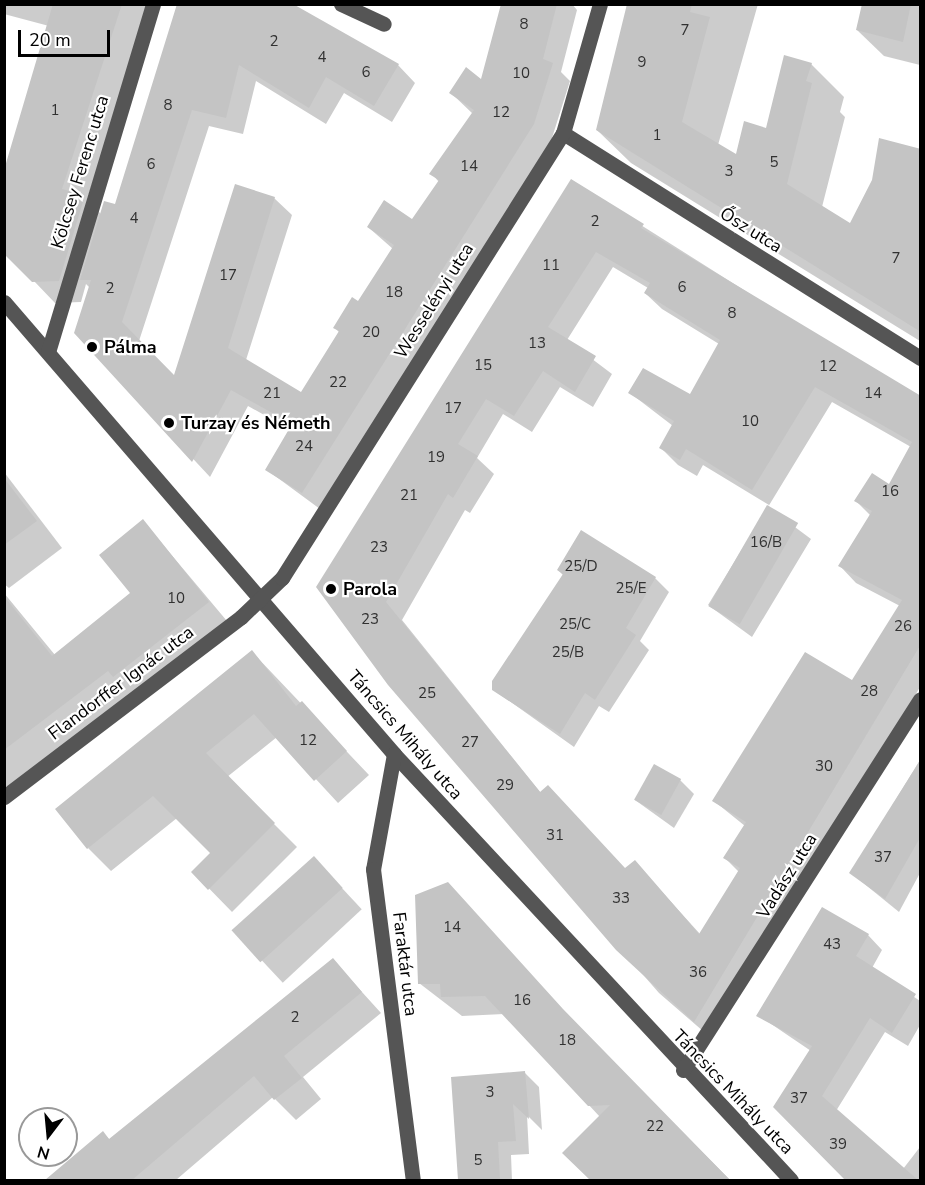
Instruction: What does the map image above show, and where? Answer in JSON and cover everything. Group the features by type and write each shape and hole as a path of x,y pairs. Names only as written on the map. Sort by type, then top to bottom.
{"street":[{"name":"Kölcsey Ferenc utca","path":"48,352 153,4"},
{"path":"341,4 384,24"},
{"name":"Wesselényi utca","path":"261,599 282,578 563,133 600,4"},
{"name":"Ősz utca","path":"563,133 921,358"},
{"name":"Táncsics Mihály utca","path":"4,302 394,754 683,1070 790,1180"},
{"name":"Flandorffer Ignác utca","path":"4,797 261,599"},
{"name":"Vadász utca","path":"683,1070 921,699"},
{"name":"Faraktár utca","path":"394,754 373,869 413,1180"}],"building":[{"path":"53,4 122,4 62,189 85,195 59,281 32,282 4,254 4,170"},
{"path":"177,4 293,4 399,64 374,106 326,77 309,108 239,65 226,118 192,110 122,322 174,375 235,184 275,197 228,348 301,392 339,331 333,328 352,297 358,301 394,245 367,227 384,200 412,219 439,180 429,174 474,110 449,93 466,67 481,79 501,4 557,4 543,59 553,63 534,124 302,493 265,470 292,424 231,390 192,462 74,333 91,280 80,280 104,201 115,204"},
{"path":"627,4 692,4 690,12 710,17 682,122 736,154 744,121 766,128 784,55 812,63 806,81 812,83 787,184 850,223 872,180 879,138 921,149 921,332 596,130"},
{"path":"862,4 911,4 903,42 856,30"},
{"path":"571,179 644,224 641,228 921,396 921,644 694,1022 616,950 388,685 316,587","holes":["596,252 650,283 644,293 720,340 690,394 643,368 628,393 674,421 659,448 680,460 686,449 752,490 815,387 912,442 889,484 872,473 854,501 872,511 838,566 902,600 852,680 805,652 712,801 746,822 723,858 740,868 699,934 635,860 625,868 548,785 540,792 386,602 448,494 453,498 478,456 458,444 486,399 514,416 543,371 575,392 596,356 548,327"]},
{"path":"4,478 37,521 4,545"},
{"path":"767,505 798,523 740,624 708,606"},
{"path":"143,519 209,602 113,677 108,671 4,750 4,596 52,656 130,593 99,555"},
{"path":"581,530 656,577 626,628 636,635 595,700 585,693 560,734 492,690 492,681 563,574 557,570"},
{"path":"252,650 296,706 302,701 347,751 314,781 254,714 206,753 275,823 208,890 191,872 210,853 153,796 87,849 55,809"},
{"path":"921,759 921,836 885,899 849,873"},
{"path":"654,764 681,779 661,815 634,800"},
{"path":"314,856 343,888 260,962 232,930"},
{"path":"448,882 563,1009 730,1180 590,1180 562,1153 610,1105 588,1106 485,996 441,997 440,984 418,984 415,895"},
{"path":"822,907 869,934 856,956 916,994 892,1033 870,1018 822,1096 918,1180 845,1180 773,1107 812,1046 756,1016"},
{"path":"333,958 362,992 284,1056 302,1078 274,1100 254,1076 132,1180 45,1180 60,1167 78,1167 78,1152 103,1131 109,1139"},
{"path":"525,1071 529,1119 513,1104 516,1141 498,1142 500,1180 458,1180 451,1077"}],"place":[{"name":"Pálma","path":"92,347"},
{"name":"Turzay és Németh","path":"169,423"},
{"name":"Parola","path":"331,589"}]}
